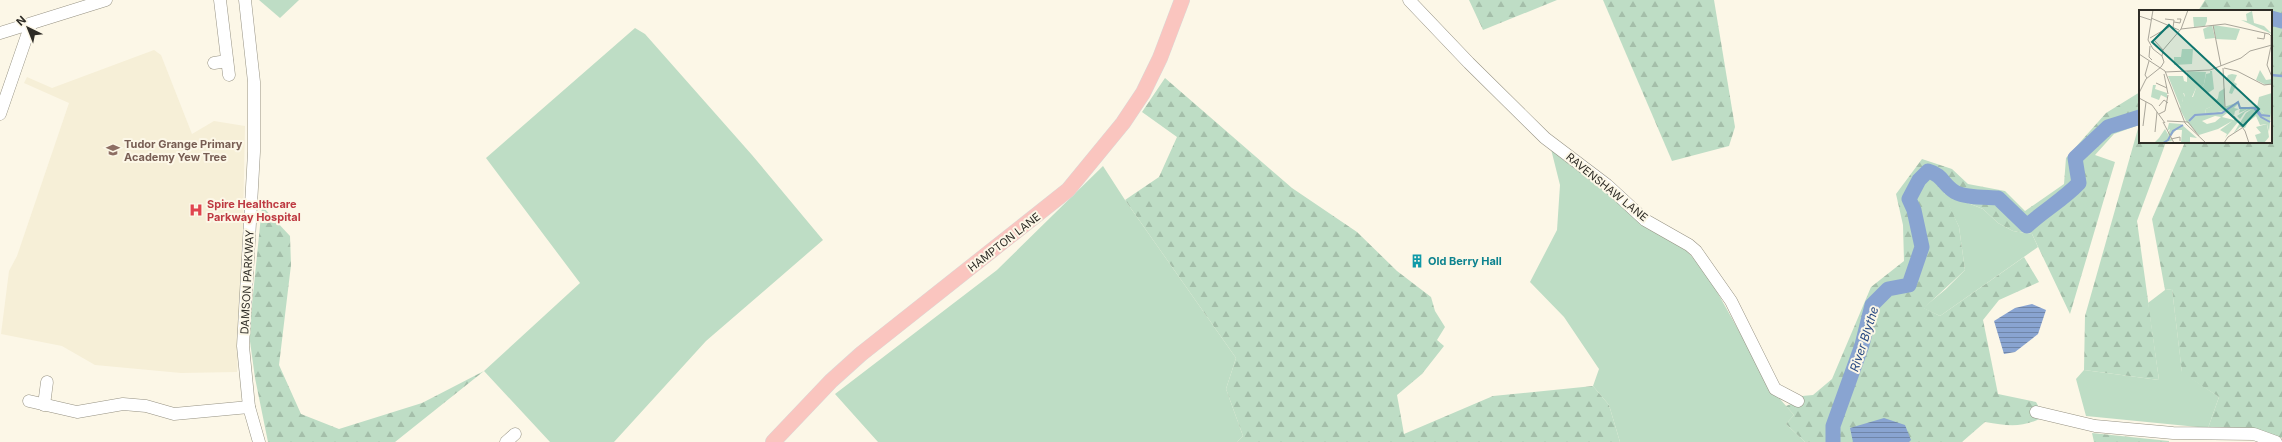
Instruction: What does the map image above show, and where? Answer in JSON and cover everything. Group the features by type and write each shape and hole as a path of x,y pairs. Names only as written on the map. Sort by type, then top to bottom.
{"main road":[{"name":"HAMPTON LANE","path":"773,442 831,381 861,354 1068,190 1123,123 1143,93 1160,58 1182,0"}],"street":[{"path":"0,33 104,0"},
{"path":"220,0 229,75"},
{"name":"DAMSON PARKWAY","path":"245,0 254,82 254,152 243,346 249,407 259,442"},
{"name":"RAVENSHAW LANE","path":"1409,0 1545,138 1607,185 1645,220 1689,245 1696,251 1731,301 1775,389 1798,401"},
{"path":"0,114 31,24"},
{"path":"214,63 228,62"},
{"path":"44,405 47,382"},
{"path":"28,401 77,412 123,404 146,406 174,414 249,407"},
{"path":"2036,412 2095,426 2173,433 2254,434 2276,442"}],"shaded area":[{"name":"Spire Healthcare Parkway Hospital","path":"154,50 161,55 192,134 214,121 245,126 242,271 237,372 181,373 95,365 62,346 1,334 9,271 17,256 69,103 24,83 27,77 52,88"}],"green space":[{"path":"259,0 299,0 280,18"},
{"path":"1469,0 1557,0 1483,30"},
{"path":"1603,0 1714,0 1735,127 1729,146 1672,161"},
{"path":"2205,0 2282,0 2282,438 2253,428 2208,428 2219,397 2182,373 2172,289 2165,290 2152,219 2185,143 2272,143 2272,10 2199,10"},
{"path":"635,28 645,34 752,155 823,240 706,341 614,442 550,442 484,371 580,283 486,158"},
{"path":"1165,78 1292,188 1357,232 1397,271 1431,297 1435,311 1445,327 1437,340 1444,346 1422,374 1397,395 1404,434 1493,396 1593,386 1609,405 1620,442 1237,442 1243,436 1226,389 1236,358 1125,200 1159,177 1177,137 1142,112"},
{"path":"2139,93 2139,125 2114,134 2095,155 2115,162 2070,314 2032,234 2013,231 1998,223 1983,209 1944,193 1959,227 1965,270 1924,308 1940,316 2024,257 2039,282 1999,300 1983,320 1998,394 2036,402 2044,417 2029,423 2015,425 1985,422 1962,442 1805,442 1786,424 1794,415 1786,406 1796,402 1802,396 1813,395 1832,379 1871,287 1904,261 1903,225 1896,194 1922,159 1952,169 1968,184 2005,191 2025,211 2064,184 2066,158 2106,113"},
{"path":"2139,125 2139,143 2166,143 2137,221 2159,380 2084,370 2085,316"},
{"path":"1550,145 1685,249 1706,272 1772,390 1794,415 1786,424 1805,442 1620,442 1609,405 1593,386 1599,369 1564,317 1530,282 1557,230 1560,185"},
{"path":"1103,166 1125,200 1236,358 1226,389 1243,436 1237,442 878,442 835,394 997,270"},
{"path":"1943,193 1983,209 1998,223 2013,231 2032,234 2038,247 1940,316 1923,308 1946,289 1965,270 1959,227"},
{"path":"262,206 290,236 291,265 279,365 301,414 339,429 422,403 484,371 395,442 268,442 255,378 249,334"},
{"path":"2172,289 2182,372 2219,397 2208,428 2086,416 2076,379 2084,370 2159,380 2148,303 2165,290"},
{"path":"2092,433 2169,441 2169,442 2094,442"}],"water":[{"path":"2032,304 2046,310 2038,334 2015,352 2004,354 1994,321 2015,308"},
{"path":"1884,418 1905,425 1911,440 1909,442 1853,442 1850,428"}],"waterway":[{"name":"River Blythe","path":"2272,18 2282,21"},
{"path":"2272,75 2282,76"},
{"name":"River Blythe","path":"1833,442 1833,426 1862,345 1872,305 1888,289 1909,285 1922,247 1914,210 1909,199 1919,180 1928,171 1937,175 1951,189 1960,194 1998,198 2027,226 2067,195 2079,183 2075,158 2108,127 2139,117"}],"place":[{"name":"Tudor Grange Primary Academy Yew Tree","path":"113,150"},
{"name":"Spire Healthcare Parkway Hospital","path":"196,210"},
{"name":"Old Berry Hall","path":"1417,261"}]}
